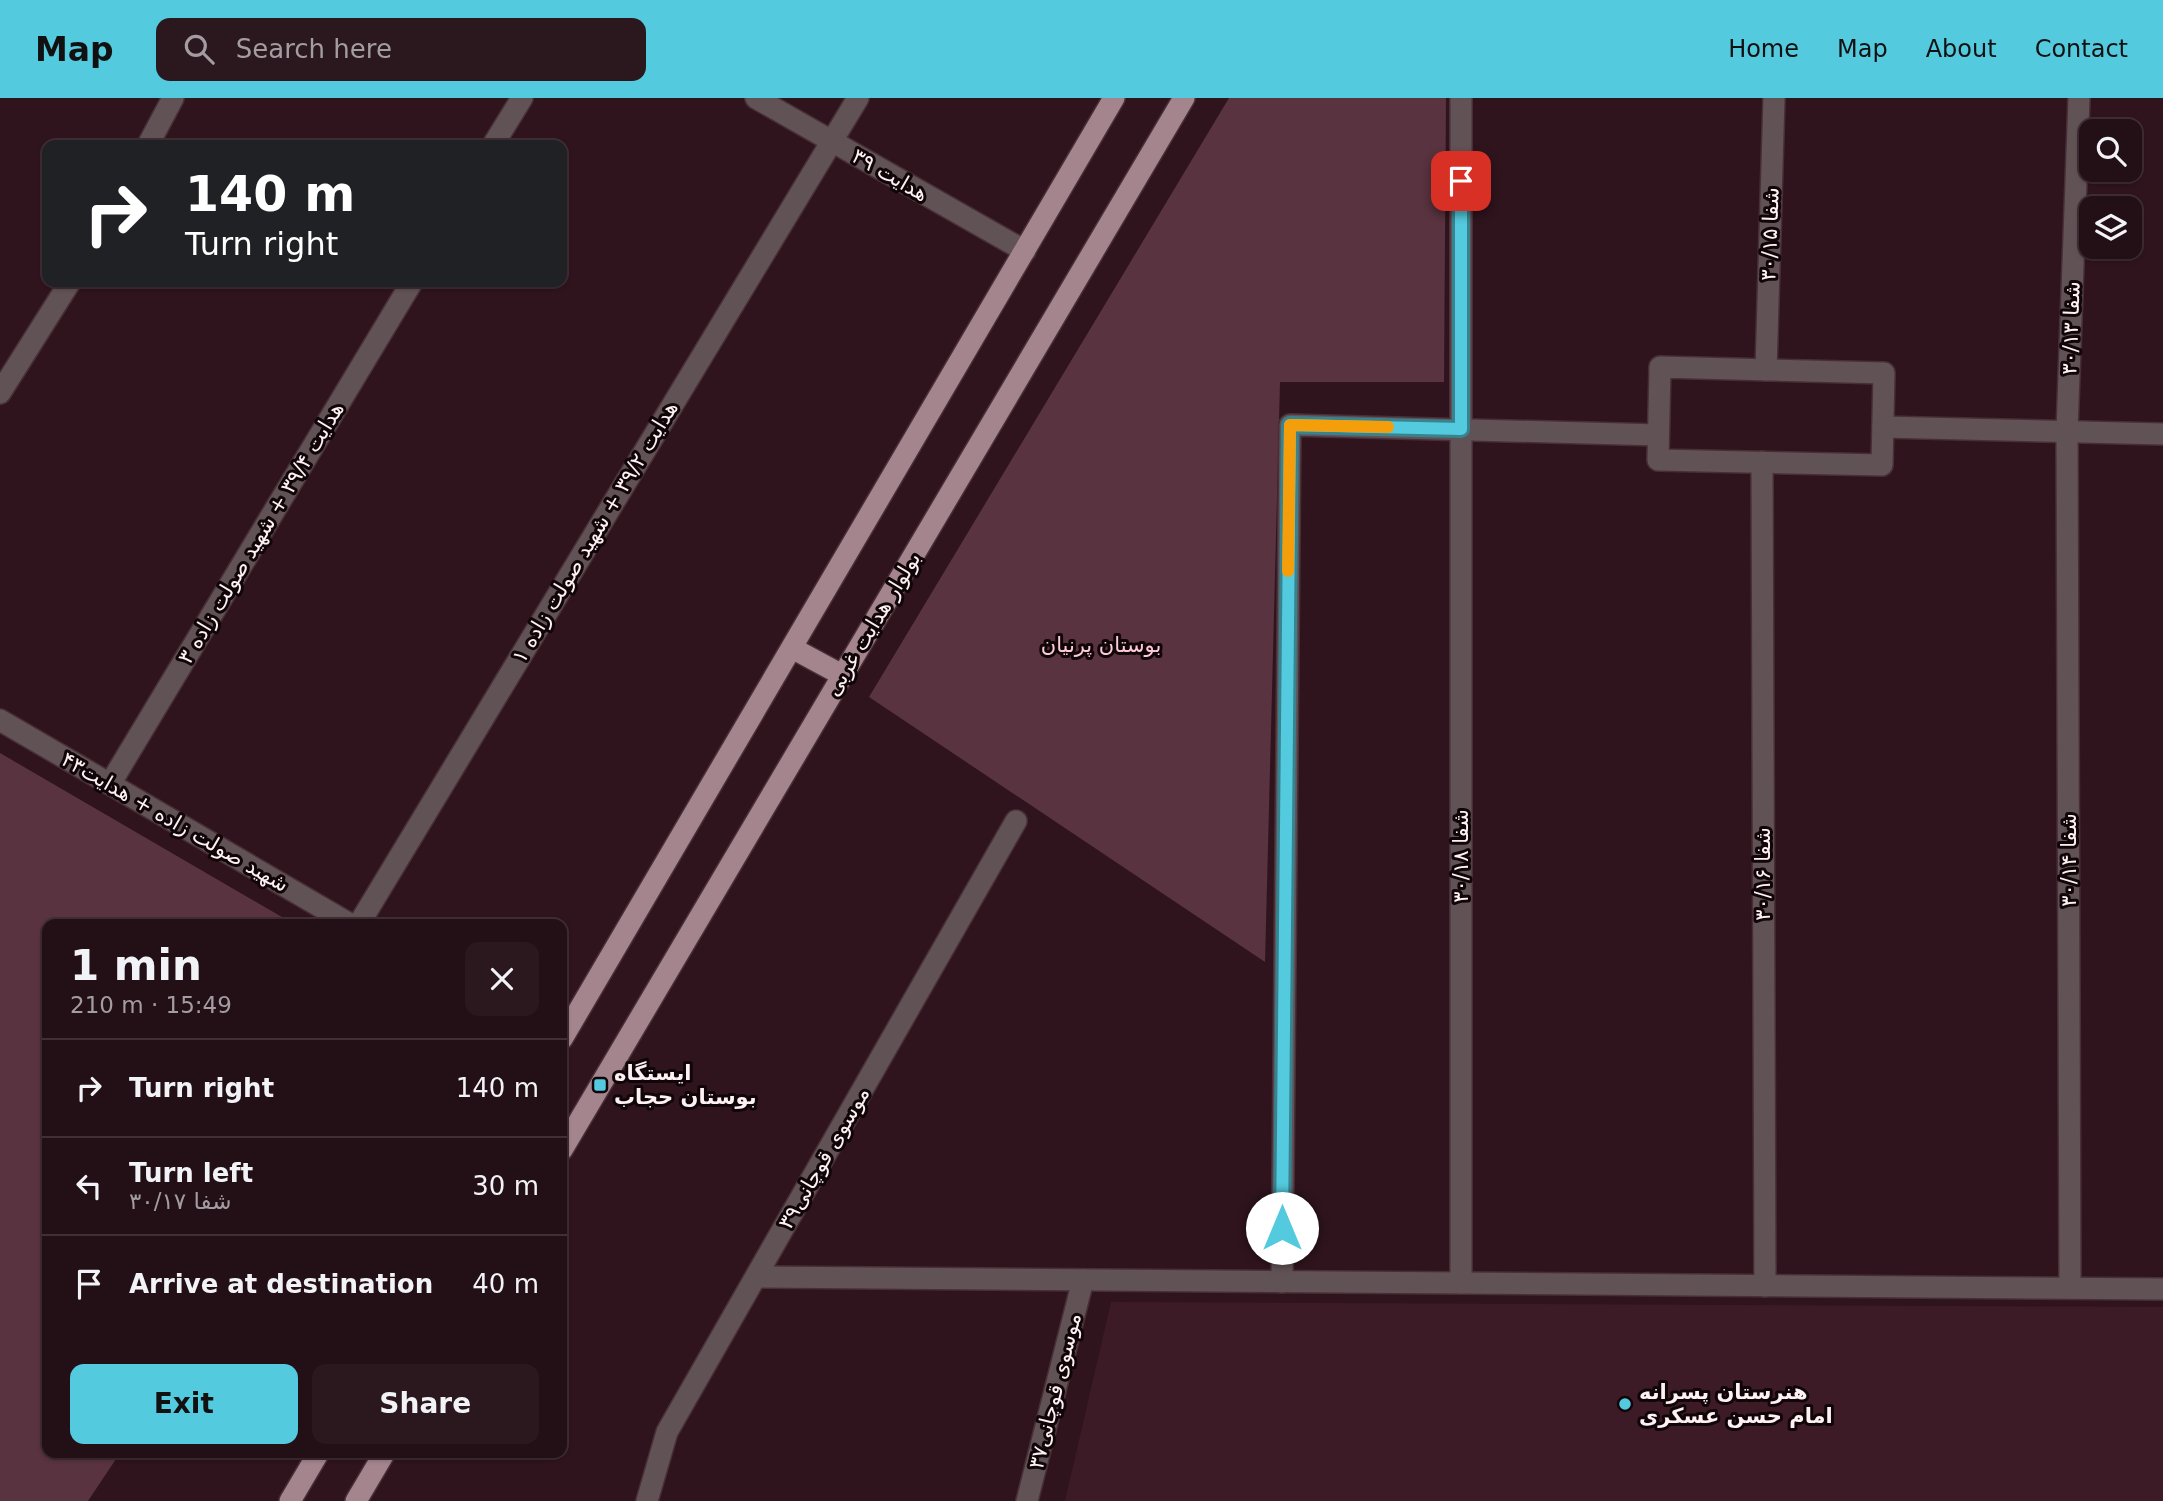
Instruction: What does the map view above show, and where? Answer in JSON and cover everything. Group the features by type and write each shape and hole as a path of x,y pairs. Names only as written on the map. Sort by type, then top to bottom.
{"main road":[{"path":"567,1030 1114,98"},
{"name":"بولوار هدایت غربی","path":"567,1142 1184,98"},
{"path":"792,648 842,675"},
{"path":"290,1501 315,1458"},
{"path":"356,1501 381,1458"}],"street":[{"path":"151,140 173,98"},
{"path":"497,140 522,98"},
{"name":"هدایت ۳۹","path":"756,98 1025,251"},
{"name":"هدایت ۳۹/۲ + شهید صولت زاده ۱","path":"362,919 858,98"},
{"name":"شفا ۳۰/۱۸","path":"1461,98 1461,1283"},
{"name":"شفا ۳۰/۱۵","path":"1766,370 1773,98"},
{"name":"شفا ۳۰/۱۳","path":"2067,431 2080,98"},
{"path":"0,393 67,287"},
{"name":"هدایت ۳۹/۴ + شهید صولت زاده ۳","path":"110,784 409,287"},
{"path":"1660,367 1884,373 1883,426 1882,465 1658,460 1660,367"},
{"path":"1282,1282 1290,425 1658,435"},
{"path":"1883,426 2163,434"},
{"name":"شفا ۳۰/۱۴","path":"2067,431 2070,1288"},
{"name":"شفا ۳۰/۱۶","path":"1762,462 1765,1286"},
{"name":"شهید صولت زاده + هدایت۴۳","path":"0,720 341,919"},
{"name":"موسوی قوچانی۳۹","path":"647,1501 667,1432 1016,821"},
{"path":"756,1277 2163,1289"},
{"name":"موسوی قوچانی۳۷","path":"1027,1501 1083,1280"}],"shaded area":[{"name":"هنرستان پسرانه امام حسن عسکری","path":"1111,1302 2163,1307 2163,1501 1065,1501"}],"green space":[{"name":"بوستان پرنیان","path":"1229,98 1446,98 1444,382 1280,382 1265,962 869,697"},
{"path":"0,753 285,919 42,919 42,1458 117,1458 88,1501 0,1501"}],"slow traffic":[{"path":"1288,571 1290,425 1388,427"}],"place":[{"name":"ایستگاه بوستان حجاب","path":"600,1085"},
{"name":"هنرستان پسرانه امام حسن عسکری","path":"1625,1404"}],"route":[{"path":"1282,1228 1290,425 1461,429 1461,181"}]}
